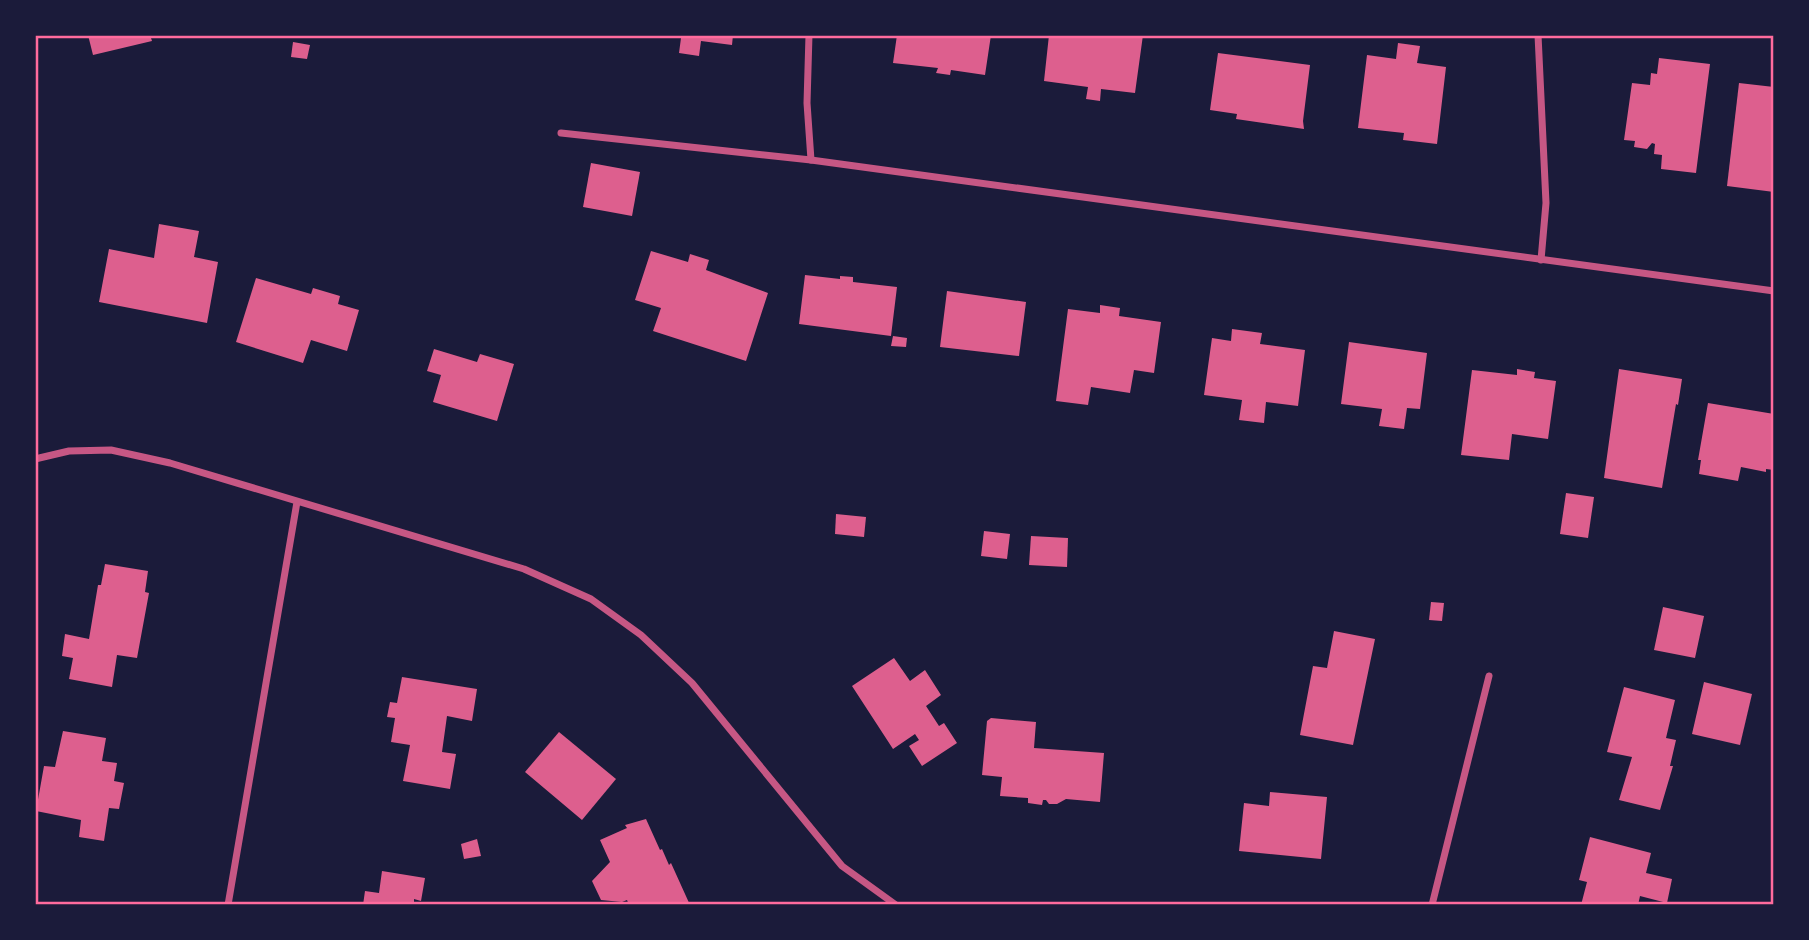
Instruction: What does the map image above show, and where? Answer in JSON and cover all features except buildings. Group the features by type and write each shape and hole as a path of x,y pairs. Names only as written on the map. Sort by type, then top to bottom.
{"street":[{"path":"810,35 807,103 811,160"},
{"path":"1538,35 1546,202 1541,260"},
{"path":"561,133 811,160 1774,291"},
{"path":"35,459 69,451 111,450 170,463 524,569 591,599 641,635 692,683 842,866 896,905"},
{"path":"228,905 297,502"},
{"path":"1432,905 1489,676"}]}
